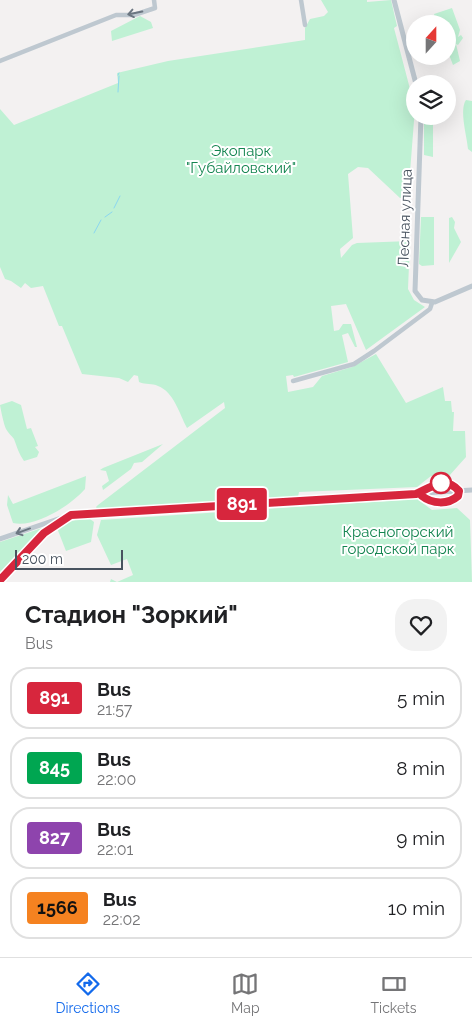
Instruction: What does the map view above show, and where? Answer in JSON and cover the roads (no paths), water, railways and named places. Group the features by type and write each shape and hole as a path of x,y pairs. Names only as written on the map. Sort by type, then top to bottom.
{"street":[{"path":"0,61 116,15 134,15 155,8 154,0"},
{"path":"301,0 305,26"},
{"path":"394,0 414,75"},
{"name":"Лесная улица","path":"421,125 414,283 418,296 424,301 432,303"},
{"path":"292,381 354,364 430,309 432,303 472,286"},
{"path":"0,539 71,515 472,490"},
{"path":"0,580 44,533 71,515"},
{"path":"40,525 44,526 44,533"}],"waterway":[{"path":"118,92 119,76"},
{"path":"114,208 120,196"},
{"path":"105,217 112,212"},
{"path":"94,233 101,220"}],"park label":[{"name":"Экопарк \"Губайловский\"","path":"241,160"},
{"name":"Красногорский городской парк","path":"398,540"}]}
